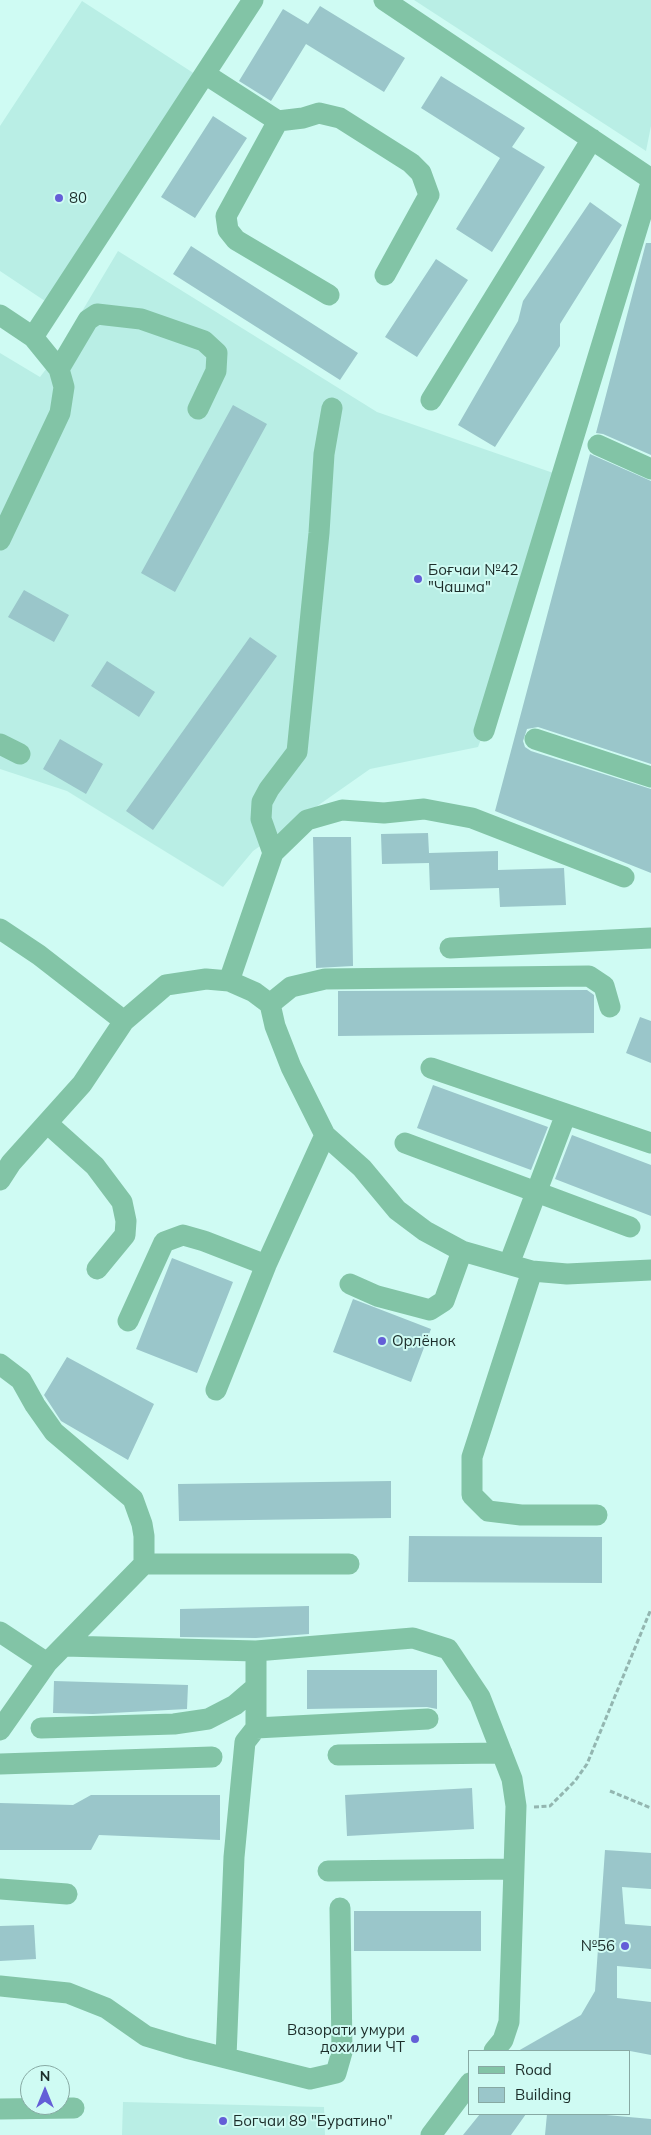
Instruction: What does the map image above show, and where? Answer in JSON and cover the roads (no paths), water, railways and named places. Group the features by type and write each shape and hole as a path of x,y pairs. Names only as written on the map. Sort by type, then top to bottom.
{"street":[{"path":"33,336 253,0"},
{"path":"384,0 592,139 651,181 484,730"},
{"path":"205,74 278,120 304,118 319,113 340,118 411,163 421,173 429,195 385,275"},
{"path":"278,120 226,216 228,230 236,240 329,295"},
{"path":"432,400 592,139"},
{"path":"56,365 88,320 98,314 140,318 204,341 217,353 216,371 198,409"},
{"path":"0,315 33,336 56,365 64,387 60,413 0,540"},
{"path":"273,853 261,819 262,802 268,789 298,752 319,533 324,454 332,408"},
{"path":"598,445 651,469"},
{"path":"535,739 651,776"},
{"path":"0,744 20,754"},
{"path":"229,981 273,853 307,820 342,810 384,813 424,809 472,818 624,877"},
{"path":"0,929 39,955 124,1021"},
{"path":"450,948 651,938"},
{"path":"270,1004 291,988 325,979 589,976 604,986 610,1007"},
{"path":"0,1180 11,1163 82,1084 124,1021 166,984 206,979 229,981 254,992 270,1004 274,1026 291,1067 325,1135 362,1168 398,1210 425,1231 462,1251 532,1271 567,1274 651,1270"},
{"path":"432,1068 651,1143"},
{"path":"509,1264 566,1114"},
{"path":"47,1123 66,1138 95,1166 122,1202 126,1221 126,1235 97,1270"},
{"path":"216,1390 266,1265 325,1135"},
{"path":"405,1143 630,1227"},
{"path":"128,1321 164,1242 183,1235 266,1265"},
{"path":"350,1284 377,1296 430,1310 444,1301 462,1251"},
{"path":"532,1271 472,1457 472,1495 488,1511 521,1515 597,1515"},
{"path":"0,1364 17,1375 26,1386 35,1405 54,1432 133,1499 142,1524 144,1564"},
{"path":"0,1730 47,1664 144,1564 349,1564"},
{"path":"0,1632 47,1664"},
{"path":"64,1646 256,1651 413,1638 448,1649 480,1697 512,1779 516,1806 509,2022 502,2040 495,2050"},
{"path":"226,2058 234,1857 245,1742 256,1728 256,1651"},
{"path":"41,1728 174,1724 208,1719 235,1705 256,1687"},
{"path":"256,1728 428,1719"},
{"path":"338,1755 502,1753"},
{"path":"0,1764 212,1758"},
{"path":"328,1871 514,1869"},
{"path":"0,1889 67,1894"},
{"path":"0,1986 68,1993 106,2008 146,2036 310,2079 336,2073 342,2052 340,1908"},
{"path":"431,2135 468,2086"},
{"path":"0,2108 74,2108"}],"place":[{"name":"80","path":"59,198"},
{"name":"Боғчаи №42 \"Чашма\"","path":"418,579"},
{"name":"Орлёнок","path":"382,1341"},
{"name":"№56","path":"625,1946"},
{"name":"Вазорати умури дохилии ЧТ","path":"415,2039"},
{"name":"Богчаи 89 \"Буратино\"","path":"223,2121"}]}
